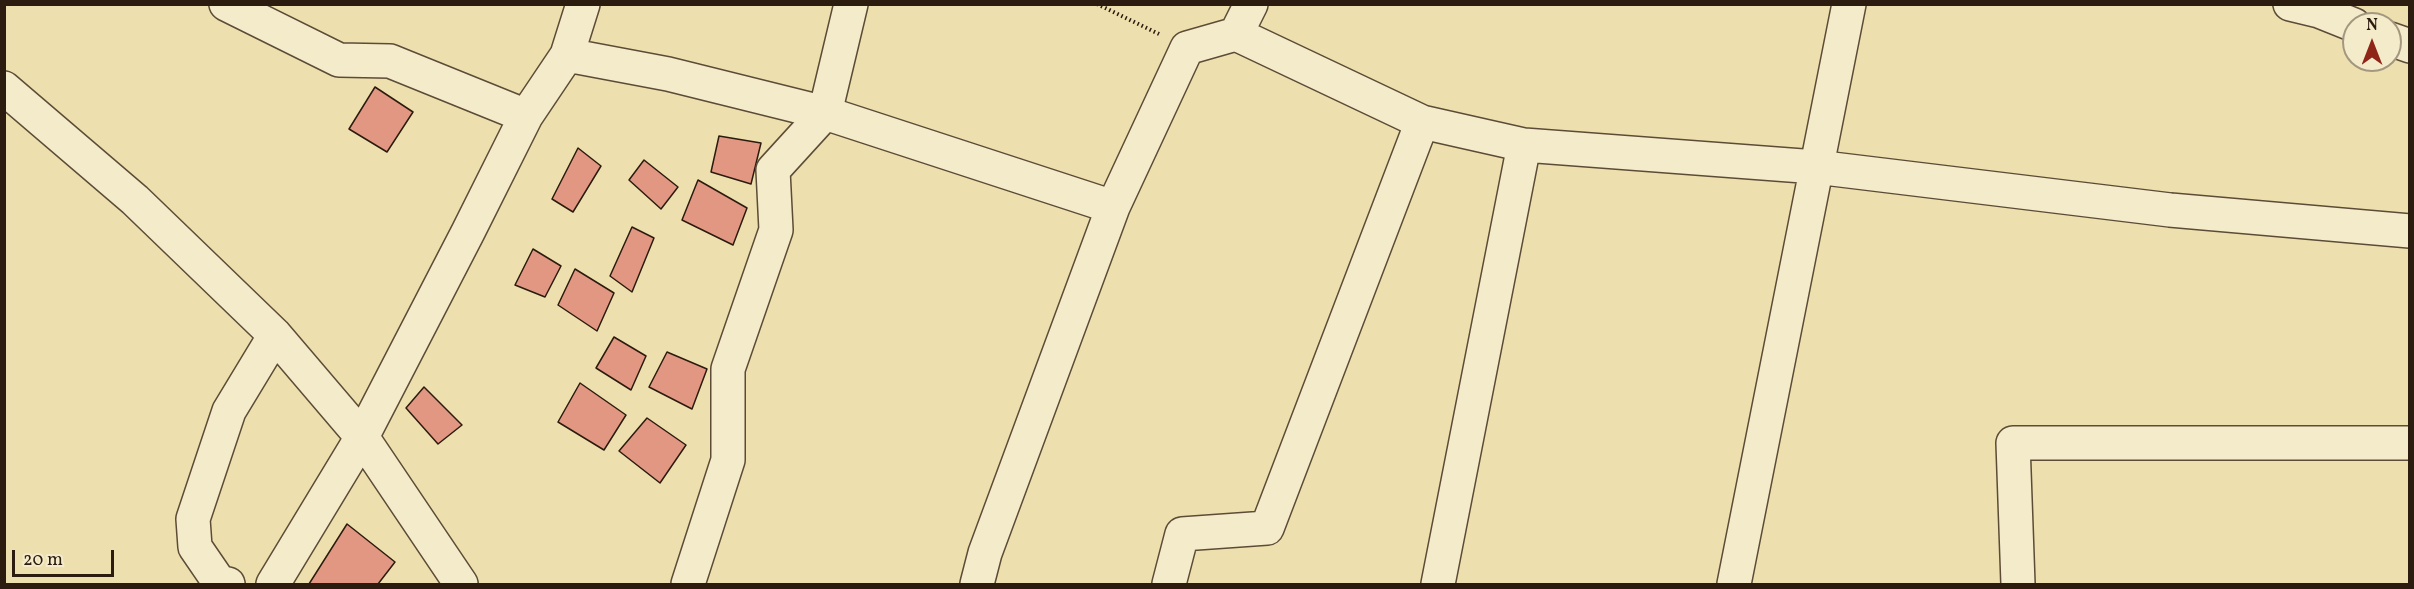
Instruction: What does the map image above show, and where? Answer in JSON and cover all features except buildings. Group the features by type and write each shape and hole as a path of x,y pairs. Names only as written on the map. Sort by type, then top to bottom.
{"street":[{"path":"226,4 339,60 390,61 526,116"},
{"path":"273,585 362,437 526,116 567,55 583,4"},
{"path":"688,585 728,460 728,369 776,230 773,170 825,113 851,4"},
{"path":"1236,34 1251,4"},
{"path":"1734,585 1849,4"},
{"path":"2290,4 2319,11 2342,20"},
{"path":"977,585 985,554 1113,207 1187,48 1236,34 1422,122 1524,145 1816,167 2170,210 2409,231"},
{"path":"567,55 668,74 825,113 1113,207"},
{"path":"4,88 135,200 275,335 362,437 461,585"},
{"path":"1169,585 1182,534 1267,528 1422,122"},
{"path":"1438,585 1524,145"},
{"path":"228,585 219,582 195,547 193,519 229,411 275,335"},
{"path":"2018,585 2013,443 2409,443"}],"path":[{"path":"1097,4 1187,48"}]}
